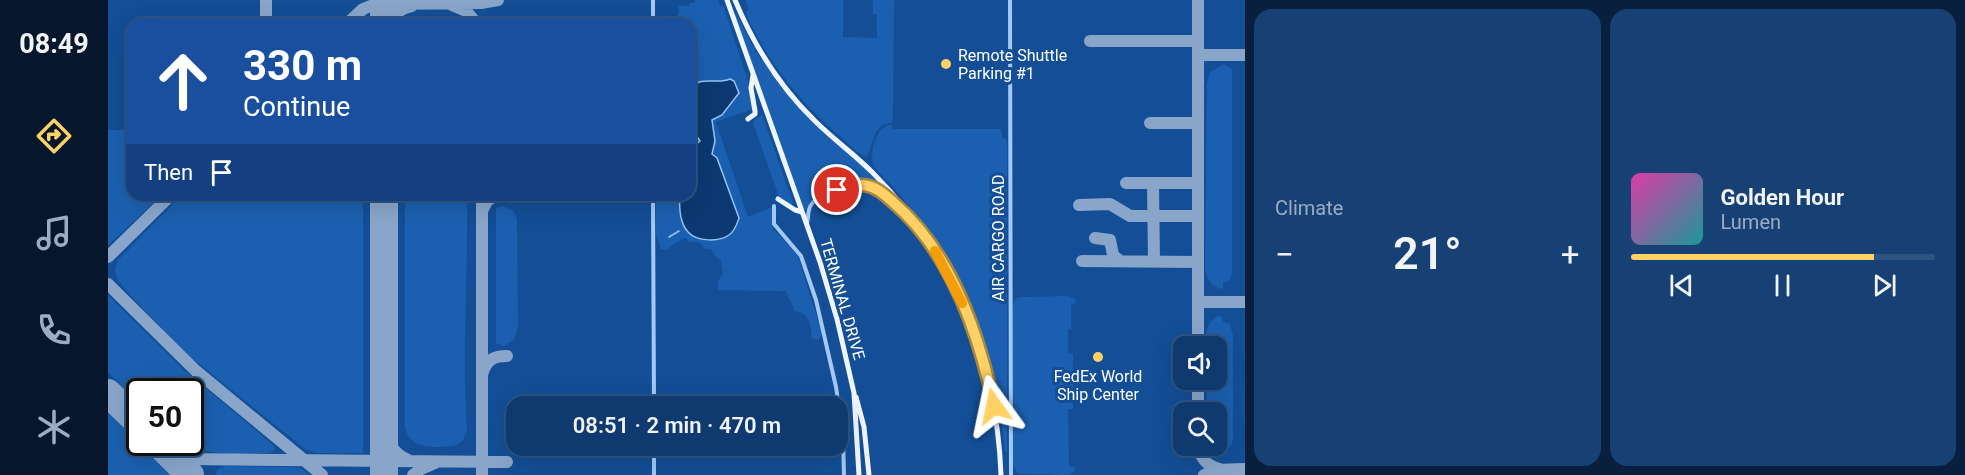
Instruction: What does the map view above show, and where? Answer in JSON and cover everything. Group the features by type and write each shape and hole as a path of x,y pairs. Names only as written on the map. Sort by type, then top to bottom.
{"main road":[{"name":"TERMINAL DRIVE","path":"727,0 835,312 854,393 859,475"},
{"path":"735,0 756,46 789,92 814,120 872,172 912,218 939,257 956,289 982,355 994,406 1001,475"},
{"path":"748,119 755,111 753,74"},
{"path":"778,199 802,212"},
{"path":"854,393 864,427 869,475"}],"street":[{"path":"653,18 654,0"},
{"name":"AIR CARGO ROAD","path":"1010,0 1011,475"},
{"path":"806,224 809,210 817,199 852,185 864,184 880,190 912,218"},
{"path":"654,201 654,396"},
{"path":"774,206 774,224 801,256 816,300 828,348 836,396"},
{"path":"654,456 654,475"},
{"path":"844,456 844,475"}],"shaded area":[{"path":"695,0 718,0 724,7 748,82 753,109 716,122 748,217 772,207 772,228 798,256 822,334 818,340 812,339 807,318 795,311 786,291 718,290 718,281 723,274 721,261 711,249 705,249 699,242 690,242 685,238 667,250 661,249 656,235 656,201 696,201 696,18 676,18 679,12 678,5 689,6 690,3 695,3"},
{"path":"746,0 843,0 843,37 877,38 877,14 873,14 873,0 894,0 893,119 892,123 881,126 877,130 866,157 826,124 787,81 755,32 746,14 748,10"},
{"path":"736,13 755,50 792,100 866,169 881,188 866,182 839,184 816,197 807,209 803,210 734,14"},
{"path":"1224,64 1232,69 1232,273 1230,280 1223,283 1223,289 1211,283 1205,269 1207,84 1210,72"},
{"path":"730,79 734,81 739,93 722,115 712,120 715,141 712,154 717,158 739,218 729,235 720,239 708,240 697,238 688,232 683,224 680,201 696,201 696,145 700,141 696,135 696,84 704,81"},
{"path":"762,115 793,203 791,205 779,197 753,123"},
{"path":"891,125 893,129 1001,129 1002,137 1007,141 1007,452 1005,452 989,361 968,303 955,276 922,223 873,164 872,153 875,140 881,130"},
{"path":"108,130 126,130 126,201 156,201 108,245"},
{"path":"176,201 363,201 363,453 316,453 305,449 192,358 144,310 118,281 115,270 118,260"},
{"path":"405,201 467,201 465,373 467,433 457,445 433,447 418,444 412,440 405,427"},
{"path":"502,206 513,210 517,219 518,326 514,340 504,346 496,343 496,208"},
{"path":"108,295 194,378 126,378 126,390 108,372"},
{"path":"1068,296 1075,299 1076,303 1071,304 1071,329 1068,329 1068,353 1073,354 1073,409 1068,409 1069,467 1075,467 1075,471 1069,475 1018,474 1013,466 1013,304 1016,298 1021,297"},
{"path":"1221,316 1222,321 1230,324 1233,336 1233,439 1231,446 1227,448 1227,402 1207,402 1206,390 1227,390 1227,336 1206,336 1208,325"},
{"path":"204,387 275,449 272,452 262,453 204,450"},
{"path":"108,413 126,431 126,456 151,456 170,475 108,475"},
{"path":"224,466 293,467 302,469 310,475 216,475 217,470"}],"waterway":[{"path":"669,237 679,231"}],"taxiway":[{"path":"266,0 266,18"},
{"path":"353,18 363,9 376,4 481,3 498,0"},
{"path":"1198,0 1198,336"},
{"path":"452,5 466,11 472,18"},
{"path":"391,18 397,12 412,6"},
{"path":"1090,41 1198,41"},
{"path":"1198,55 1245,55"},
{"path":"1150,123 1198,123"},
{"path":"1126,183 1198,183"},
{"path":"1153,183 1154,261"},
{"path":"108,257 165,201"},
{"path":"482,201 482,475"},
{"path":"482,211 487,201"},
{"path":"1079,205 1110,204 1130,216 1198,216"},
{"path":"1095,238 1110,240 1113,255 1120,261"},
{"path":"1082,261 1198,262"},
{"path":"108,284 196,371 322,475"},
{"path":"1198,302 1245,302"},
{"path":"483,372 492,359 507,356"},
{"path":"1198,390 1198,402"},
{"path":"384,426 392,446 398,454 408,460"},
{"path":"175,456 186,459 507,462"},
{"path":"1202,456 1212,466 1220,469"},
{"path":"413,475 435,463"},
{"path":"1204,475 1214,470 1245,469"}],"runway":[{"path":"384,0 384,18"},
{"path":"384,201 384,475"},
{"path":"108,393 126,410"},
{"path":"171,456 190,475"}],"slow traffic":[{"path":"935,251 962,303"}],"place":[{"name":"Remote Shuttle Parking #1","path":"946,64"},
{"name":"FedEx World Ship Center","path":"1098,357"}],"route":[{"path":"837,190 864,184 880,190 912,218 939,257 956,289 982,355 994,406"}]}
